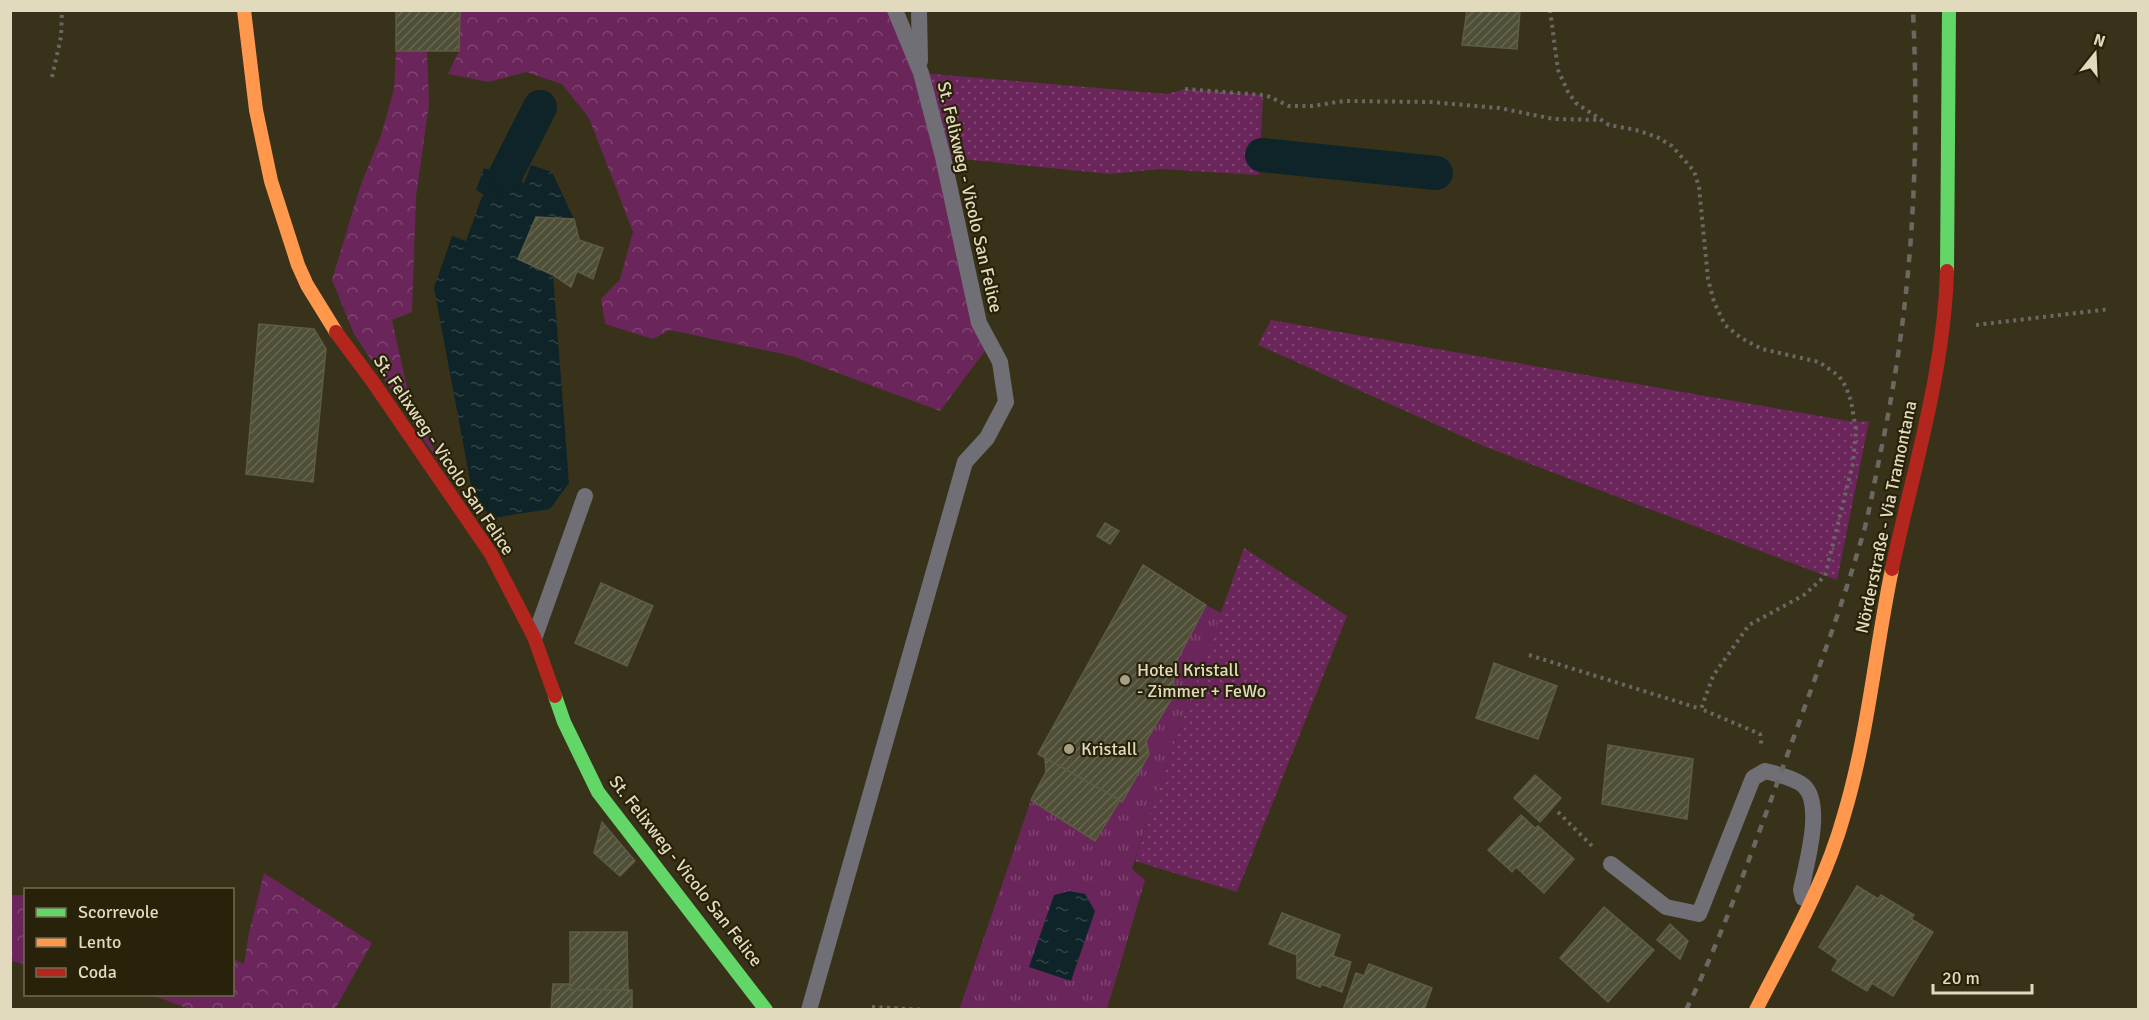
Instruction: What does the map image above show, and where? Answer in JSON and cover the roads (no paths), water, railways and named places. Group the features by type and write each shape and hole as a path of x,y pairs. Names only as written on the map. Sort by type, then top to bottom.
{"street":[{"name":"St. Felixweg - Vicolo San Felice","path":"244,10 256,110 271,181 298,265 307,285 340,339 373,382 491,554 534,637 564,722 598,792 766,1010"},
{"name":"Nörderstraße - Via Tramontana","path":"1756,1010 1822,876 1844,819 1862,748 1885,606 1916,468 1943,329 1947,285 1951,128 1949,10"}],"lane":[{"name":"St. Felixweg - Vicolo San Felice","path":"809,1010 966,462 987,438 1006,402 1000,362 979,323 943,157 921,73 895,10"},
{"name":"St. Felixweg - Vicolo San Felice","path":"919,10 921,73"},
{"path":"534,637 585,496"},
{"path":"1611,864 1666,907 1699,914 1753,778 1765,771 1803,785 1812,799 1812,838 1801,890 1806,910"}],"water":[{"path":"531,165 552,172 574,219 536,217 518,259 553,275 569,483 550,509 492,518 473,496 434,288 452,236 466,241 483,194 476,190 484,168 524,183"},
{"path":"1070,891 1085,894 1095,911 1071,981 1029,967 1054,895"}],"waterway":[{"path":"505,176 540,107"},
{"path":"1262,155 1436,173"}],"railway":[{"path":"1686,1010 1724,924 1757,837 1835,622 1867,518 1900,344 1911,234 1915,123 1913,10"}],"place":[{"name":"Hotel Kristall - Zimmer + FeWo","path":"1125,680"},
{"name":"Kristall","path":"1069,749"}]}
